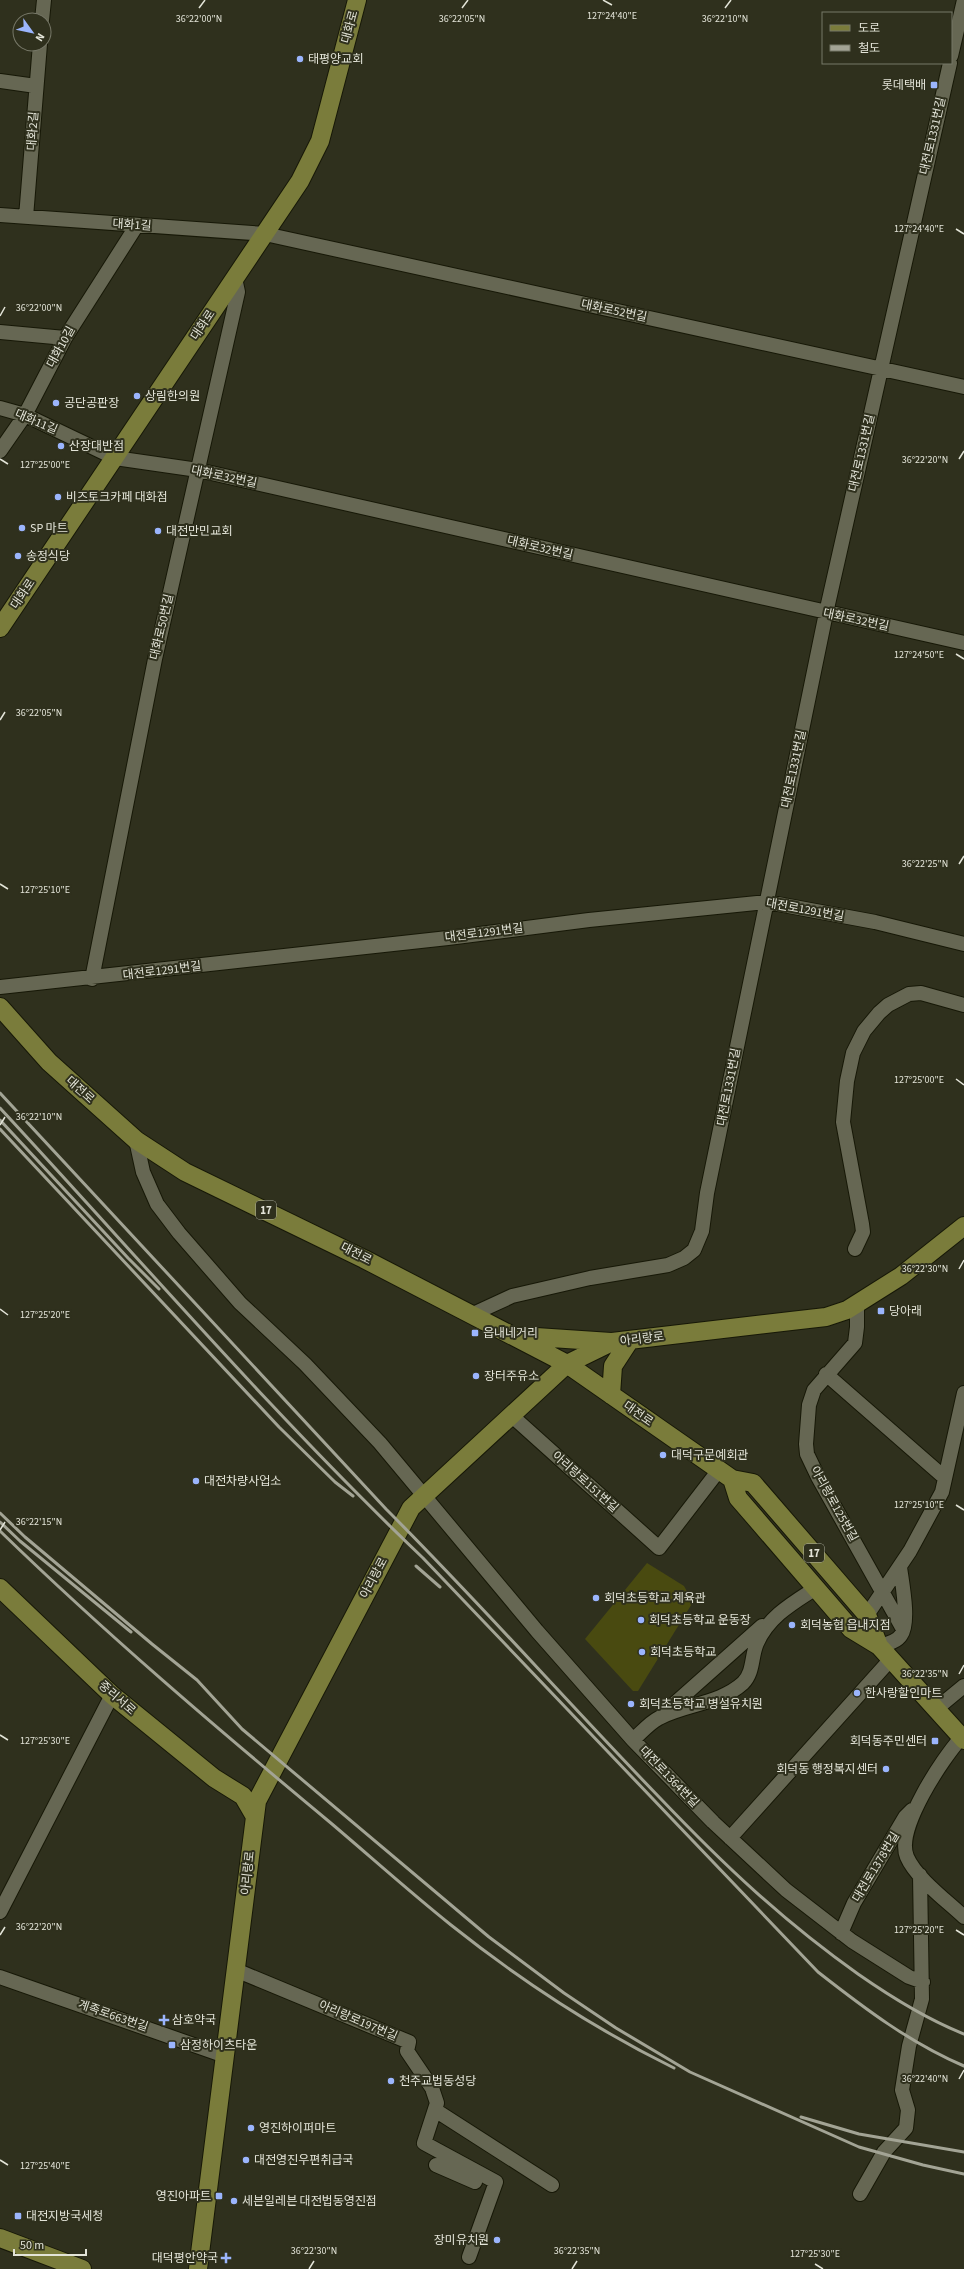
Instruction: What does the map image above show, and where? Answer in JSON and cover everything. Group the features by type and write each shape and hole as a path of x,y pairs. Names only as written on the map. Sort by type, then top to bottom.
{"main road":[{"name":"대화로","path":"0,628 300,181 320,141 357,0"},
{"name":"대전로","path":"0,1007 49,1062 136,1140 184,1172 290,1222 516,1336 567,1364 684,1448 726,1474 753,1483 867,1615 879,1646"},
{"name":"아리랑로","path":"198,2269 225,2056 238,1971 254,1815 258,1801 411,1508 425,1497 567,1364 612,1342 826,1316 857,1304 901,1276 964,1226"},
{"path":"516,1336 612,1342"},
{"path":"611,1395 613,1366 630,1340"},
{"name":"대전로","path":"726,1474 738,1498 851,1629 879,1646 963,1739"},
{"name":"중리서로","path":"0,1588 112,1694 214,1778 243,1796 254,1815"},
{"path":"243,1796 265,1788"},
{"path":"0,2238 82,2269"}],"street":[{"path":"43,12 44,0"},
{"path":"952,52 964,0"},
{"name":"대화2길","path":"26,217 39,52"},
{"name":"대전로1331번길","path":"473,1314 512,1296 590,1278 668,1265 684,1258 694,1250 702,1231 707,1194 826,613 950,64"},
{"path":"0,81 36,86"},
{"name":"대화1길","path":"0,215 265,234"},
{"name":"대화10길","path":"0,451 25,415 65,338 137,225"},
{"name":"대화로52번길","path":"265,234 964,387"},
{"name":"대화로50번길","path":"92,979 155,659 238,292 235,278"},
{"path":"0,332 65,338"},
{"name":"대화11길","path":"0,408 25,415 115,458"},
{"name":"대화로32번길","path":"115,458 198,470 964,643"},
{"name":"대전로1291번길","path":"0,987 92,979 589,920 766,902 875,922 964,944"},
{"path":"855,1249 863,1232 843,1122 847,1081 853,1053 864,1031 879,1013 888,1005 909,994 921,993 964,1005"},
{"path":"136,1140 142,1172 157,1204 179,1233 240,1303 305,1364 380,1443 537,1631 633,1740"},
{"name":"아리랑로125번길","path":"857,1304 855,1343 826,1374 814,1390 809,1405 805,1431 807,1454 818,1477 903,1629"},
{"path":"826,1374 945,1478"},
{"path":"867,1615 900,1568 942,1492 964,1393"},
{"name":"아리랑로151번길","path":"512,1416 659,1548 726,1474"},
{"path":"879,1646 897,1639 902,1635 905,1617 900,1568"},
{"name":"대전로1364번길","path":"816,1588 776,1614 757,1643 751,1671 744,1682 732,1690 707,1701 658,1718 633,1740 730,1838 786,1890 841,1933 896,1969 923,1982"},
{"path":"658,1718 776,1614"},
{"path":"730,1838 891,1659"},
{"path":"936,1709 964,1686"},
{"path":"0,1912 112,1694"},
{"name":"대전로1378번길","path":"963,1739 948,1752 927,1785 917,1806 907,1840 906,1856 920,1875 964,1917"},
{"name":"대전로1378번길","path":"841,1933 854,1904 905,1816 917,1806"},
{"path":"860,2194 884,2152 906,2128 908,2110 902,2090 909,2046 922,1998 923,1982 920,1875"},
{"name":"아리랑로197번길","path":"238,1971 409,2042 407,2051 432,2088 437,2103 424,2143 496,2182 469,2257"},
{"name":"계족로663번길","path":"0,1977 225,2056"},
{"path":"435,2110 552,2185"},
{"path":"436,2165 475,2182"}],"shaded area":[{"name":"회덕초등학교 운동장","path":"647,1563 684,1586 693,1602 638,1691 633,1691 585,1639"}],"railway":[{"path":"0,1093 386,1509 456,1580 626,1762 707,1846 754,1891 804,1933 870,1983 936,2022 964,2034"},
{"path":"0,1108 208,1336 314,1449 423,1558 818,1972 853,1999 906,2036 964,2066"},
{"path":"0,1120 128,1258 159,1289"},
{"path":"0,1129 279,1427 335,1482 353,1496"},
{"path":"0,1513 25,1537 197,1680 242,1729 489,1937 564,1993 616,2028 690,2072 859,2147 923,2165 964,2174"},
{"path":"0,1522 20,1541 131,1632"},
{"path":"0,1531 163,1681 451,1925 531,1984 587,2020 674,2068"},
{"path":"416,1566 440,1587"},
{"path":"801,2117 859,2134 964,2152"}],"place":[{"name":"태평양교회","path":"300,59"},
{"name":"롯데택배","path":"934,85"},
{"name":"상림한의원","path":"137,396"},
{"name":"공단공판장","path":"56,403"},
{"name":"산장대반점","path":"61,446"},
{"name":"비즈토크카페 대화점","path":"58,497"},
{"name":"SP 마트","path":"22,528"},
{"name":"대전만민교회","path":"158,531"},
{"name":"송정식당","path":"18,556"},
{"name":"당아래","path":"881,1311"},
{"name":"읍내네거리","path":"475,1333"},
{"name":"장터주유소","path":"476,1376"},
{"name":"대덕구문예회관","path":"663,1455"},
{"name":"대전차량사업소","path":"196,1481"},
{"name":"회덕초등학교 체육관","path":"596,1598"},
{"name":"회덕초등학교 운동장","path":"641,1620"},
{"name":"회덕농협 읍내지점","path":"792,1625"},
{"name":"회덕초등학교","path":"642,1652"},
{"name":"한사랑할인마트","path":"857,1693"},
{"name":"회덕초등학교 병설유치원","path":"631,1704"},
{"name":"회덕동주민센터","path":"935,1741"},
{"name":"회덕동 행정복지센터","path":"886,1769"},
{"name":"삼호약국","path":"164,2020"},
{"name":"삼정하이츠타운","path":"172,2045"},
{"name":"천주교법동성당","path":"391,2081"},
{"name":"영진하이퍼마트","path":"251,2128"},
{"name":"대전영진우편취급국","path":"246,2160"},
{"name":"영진아파트","path":"219,2196"},
{"name":"세븐일레븐 대전법동영진점","path":"234,2201"},
{"name":"대전지방국세청","path":"18,2216"},
{"name":"장미유치원","path":"497,2240"},
{"name":"대덕평안약국","path":"226,2258"}]}
